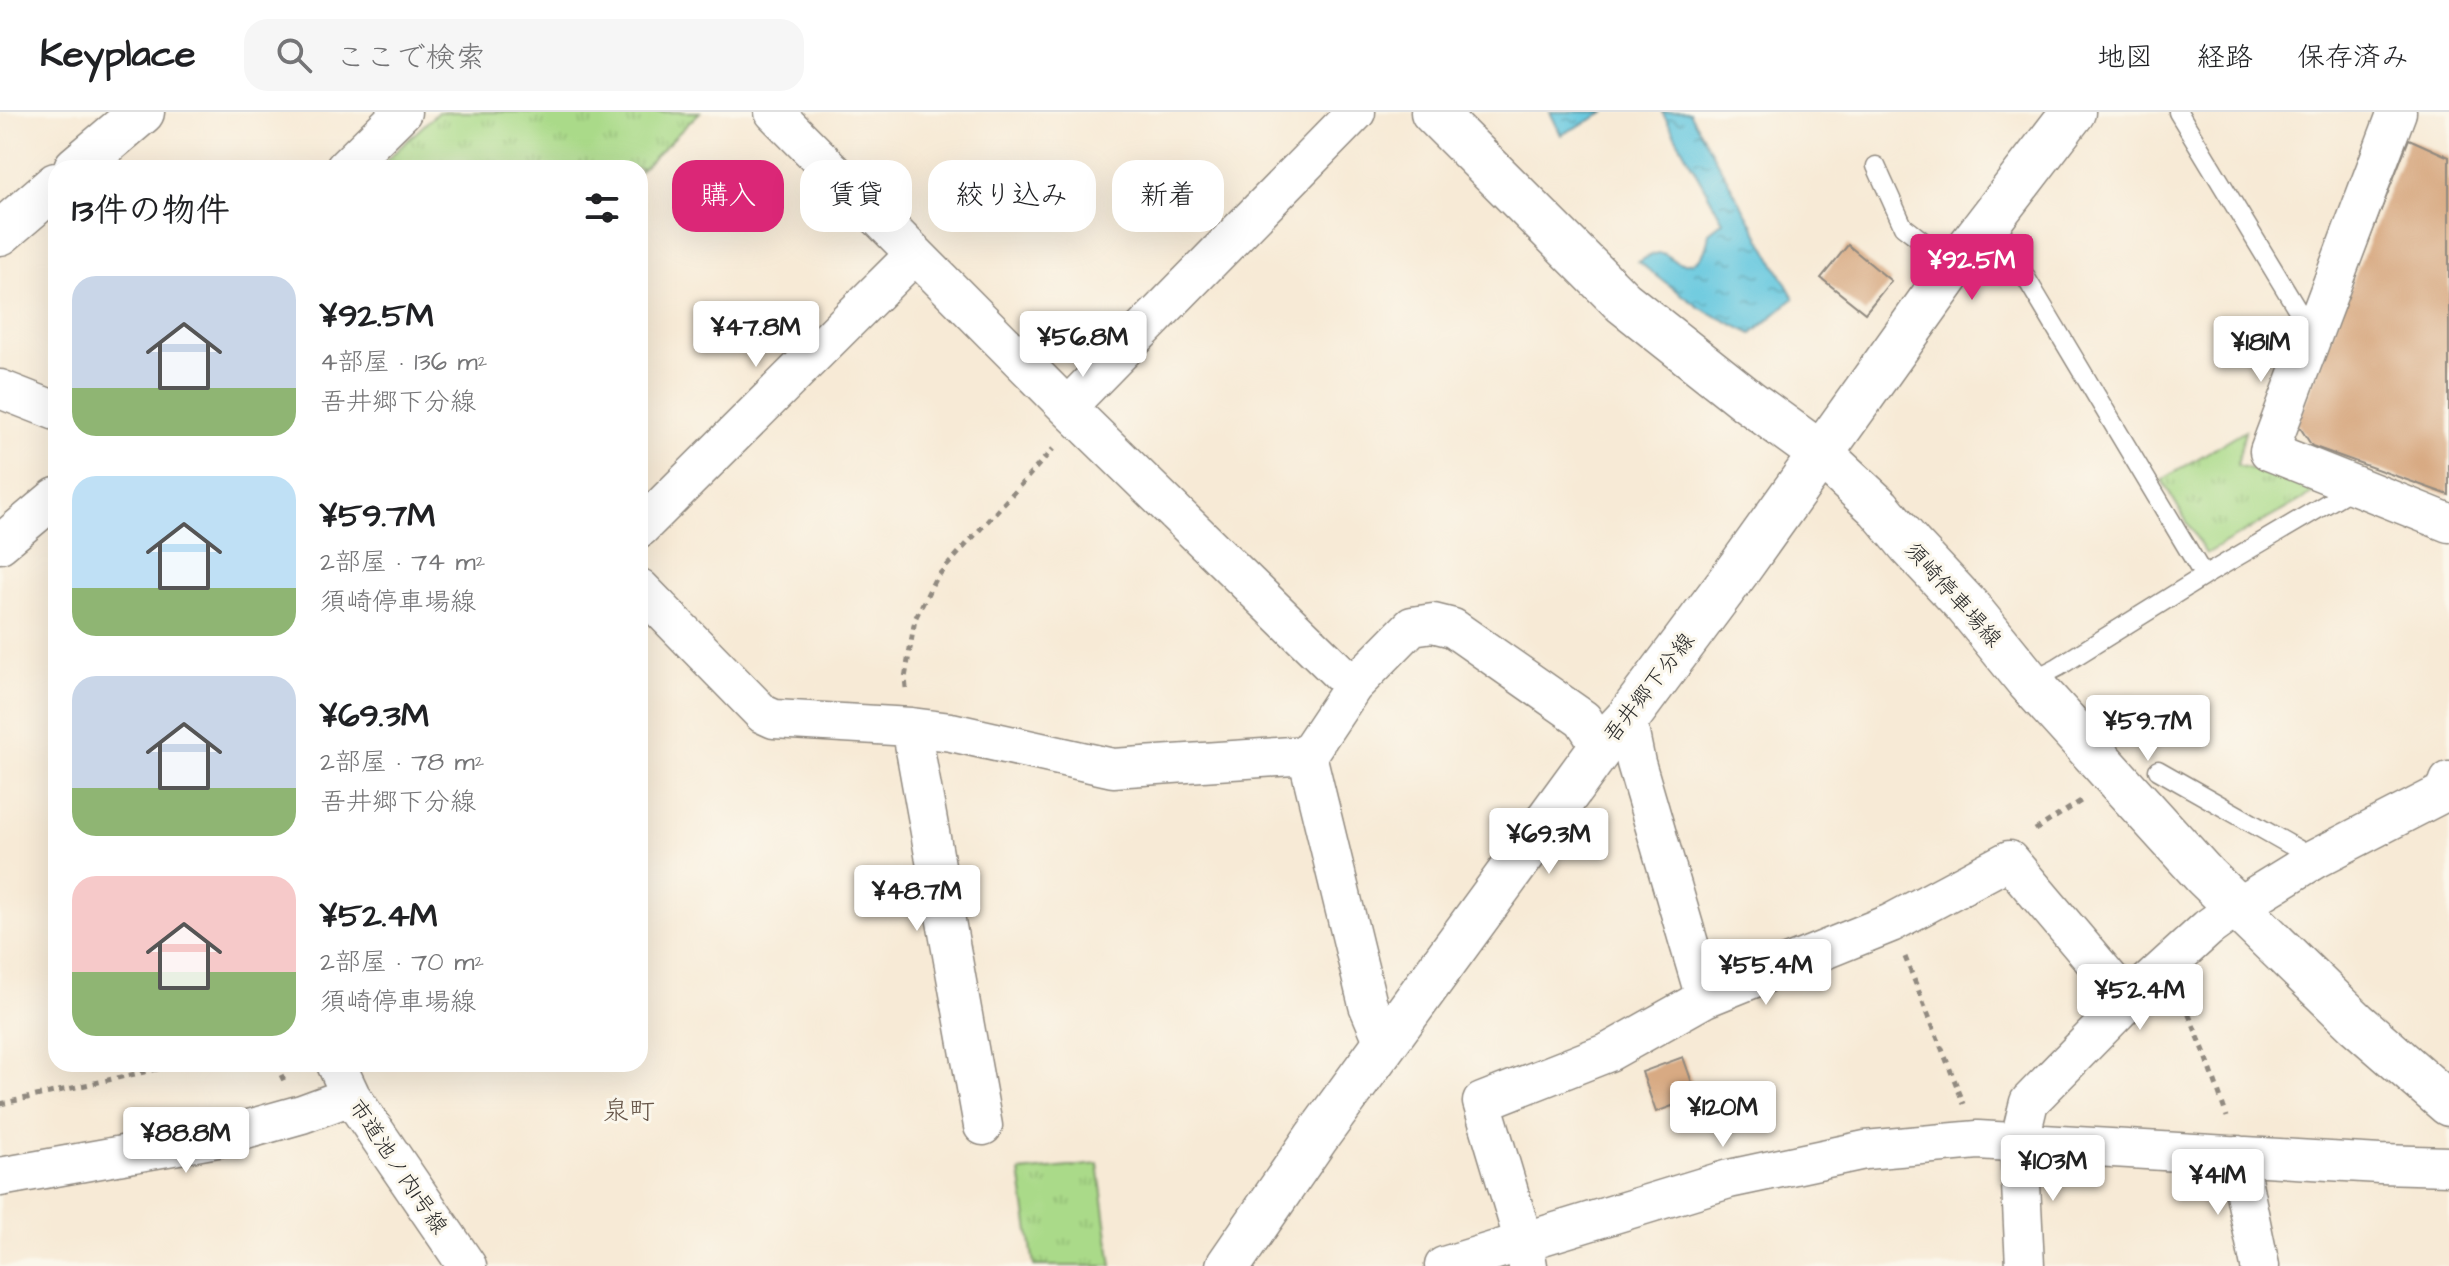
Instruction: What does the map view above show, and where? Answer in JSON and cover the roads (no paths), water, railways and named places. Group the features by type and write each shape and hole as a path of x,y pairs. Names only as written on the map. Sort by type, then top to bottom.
{"main road":[{"path":"85,160 142,112"},
{"name":"須崎停車場線","path":"1433,112 1623,302 1748,401 1821,454 1879,508 1968,607 2029,682 2205,876 2356,1023 2449,1104"},
{"name":"吾井郷下分線","path":"1228,1266 1316,1138 1821,454 1955,266 2073,112"},
{"path":"0,233 48,192"}],"street":[{"path":"353,160 402,112"},
{"path":"774,112 1074,413 1353,686"},
{"path":"1074,413 1356,112"},
{"path":"2397,112 2269,451 2449,523"},
{"path":"648,520 915,254"},
{"path":"0,389 48,408"},
{"path":"0,544 48,504"},
{"path":"648,596 763,714 774,719 951,732 1113,768 1307,755"},
{"path":"1385,1045 1368,1005 1307,755 1353,686 1412,626 1433,623 1453,628 1583,719 1614,733 1636,763 1705,998"},
{"path":"911,727 983,1126"},
{"path":"2025,1266 2019,1143 2029,1102 2128,1001 2208,928 2315,859 2448,789"},
{"path":"1526,1254 1482,1102 1609,1052 1705,998 1891,923 2009,860 2128,1001"},
{"path":"0,1177 217,1138 302,1114 343,1080"},
{"name":"市道池ノ内1号線","path":"343,1080 467,1266"},
{"path":"1444,1266 1526,1254 1729,1179 1865,1150 1978,1140 2449,1166"},
{"path":"2237,1155 2260,1266"}],"lane":[{"path":"2178,112 2313,335"},
{"path":"1876,166 1903,226 1955,266"},
{"path":"1992,221 2204,576"},
{"path":"2029,682 2355,487"},
{"path":"2158,770 2315,859"}],"water":[{"path":"1550,112 1606,112 1561,135"},
{"path":"1662,112 1689,112 1794,298 1752,334 1700,308 1638,262 1658,253 1678,262 1692,263 1707,246 1709,232 1723,221"}],"district":[{"name":"泉町","path":"629,1110"}]}
